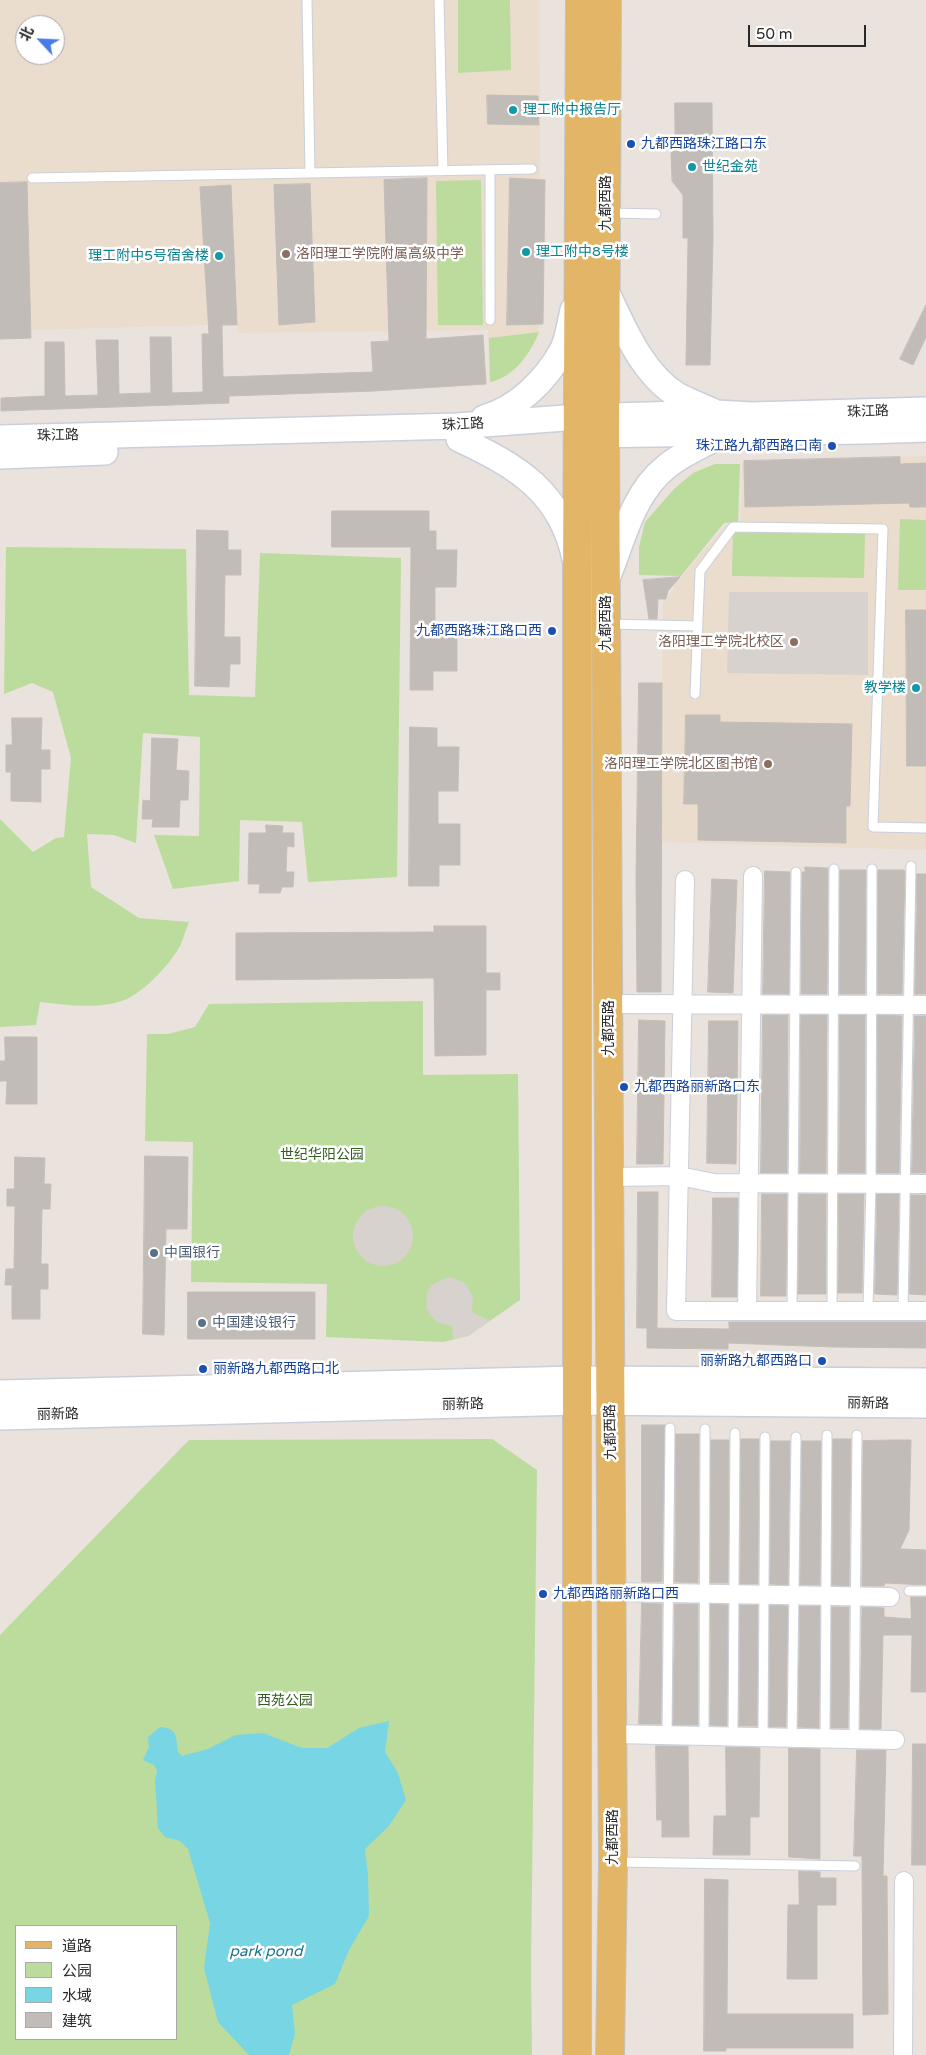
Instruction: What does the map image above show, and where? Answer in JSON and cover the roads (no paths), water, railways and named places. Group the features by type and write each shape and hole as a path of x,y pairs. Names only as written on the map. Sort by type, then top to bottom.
{"main road":[{"name":"九都西路","path":"577,2055 577,571 580,0"},
{"name":"九都西路","path":"607,0 606,624 613,1734 610,2055"},
{"path":"458,433 515,404 536,386 562,350 580,283"},
{"path":"606,291 637,353 659,379 676,394 720,423 666,466 646,486 631,517 606,582"},
{"name":"珠江路","path":"720,423 752,415 926,410"},
{"name":"珠江路","path":"0,456 578,426 720,423 926,429"},
{"path":"458,433 526,476 551,503 571,541 577,571"},
{"name":"珠江路","path":"0,438 458,433"},
{"name":"丽新路","path":"0,1393 610,1390 926,1382"},
{"name":"丽新路","path":"0,1417 578,1390"},
{"name":"丽新路","path":"610,1390 926,1405"}],"street":[{"path":"747,1311 753,876"},
{"path":"684,880 676,1311 926,1311"},
{"path":"609,1004 918,1005"},
{"path":"610,1177 679,1176 714,1183 926,1184"},
{"path":"612,1592 890,1597"},
{"path":"613,1734 895,1740"},
{"path":"903,2055 904,1881"}],"lane":[{"path":"306,0 310,173"},
{"path":"439,0 443,170"},
{"path":"32,178 532,169"},
{"path":"490,170 490,320"},
{"path":"606,213 656,214"},
{"path":"695,694 700,571 732,527 883,529 874,827 926,828"},
{"path":"606,624 698,626"},
{"path":"903,1311 904,1184 918,1005 911,866"},
{"path":"832,1311 834,869"},
{"path":"868,1311 871,1183 872,869"},
{"path":"792,1311 796,872"},
{"path":"667,1735 670,1428"},
{"path":"704,1736 705,1429"},
{"path":"733,1736 735,1433"},
{"path":"854,1739 857,1435"},
{"path":"825,1738 827,1436"},
{"path":"762,1737 764,1437"},
{"path":"792,1738 796,1437"},
{"path":"909,1591 926,1591"},
{"path":"613,1862 855,1866"}],"water":[{"name":"park pond","path":"389,1721 385,1752 398,1773 406,1800 388,1827 365,1849 368,1874 369,1916 349,1950 335,1984 292,2005 295,2034 289,2055 249,2055 218,2022 204,1968 210,1923 188,1849 180,1841 165,1837 158,1828 155,1781 157,1770 154,1765 143,1760 149,1747 148,1737 160,1727 170,1729 175,1734 178,1752 182,1756 208,1749 236,1735 263,1733 302,1748 327,1748 359,1728"}],"place":[{"name":"理工附中报告厅","path":"513,110"},
{"name":"九都西路珠江路口东","path":"631,144"},
{"name":"世纪金苑","path":"692,167"},
{"name":"理工附中8号楼","path":"526,252"},
{"name":"洛阳理工学院附属高级中学","path":"286,254"},
{"name":"理工附中5号宿舍楼","path":"219,256"},
{"name":"珠江路九都西路口南","path":"832,446"},
{"name":"九都西路珠江路口西","path":"552,631"},
{"name":"洛阳理工学院北校区","path":"794,642"},
{"name":"教学楼","path":"916,688"},
{"name":"洛阳理工学院北区图书馆","path":"768,764"},
{"name":"九都西路丽新路口东","path":"624,1087"},
{"name":"中国银行","path":"154,1253"},
{"name":"中国建设银行","path":"202,1323"},
{"name":"丽新路九都西路口","path":"822,1361"},
{"name":"丽新路九都西路口北","path":"203,1369"},
{"name":"九都西路丽新路口西","path":"543,1594"}],"park label":[{"name":"世纪华阳公园","path":"322,1155"},
{"name":"西苑公园","path":"285,1701"}]}
